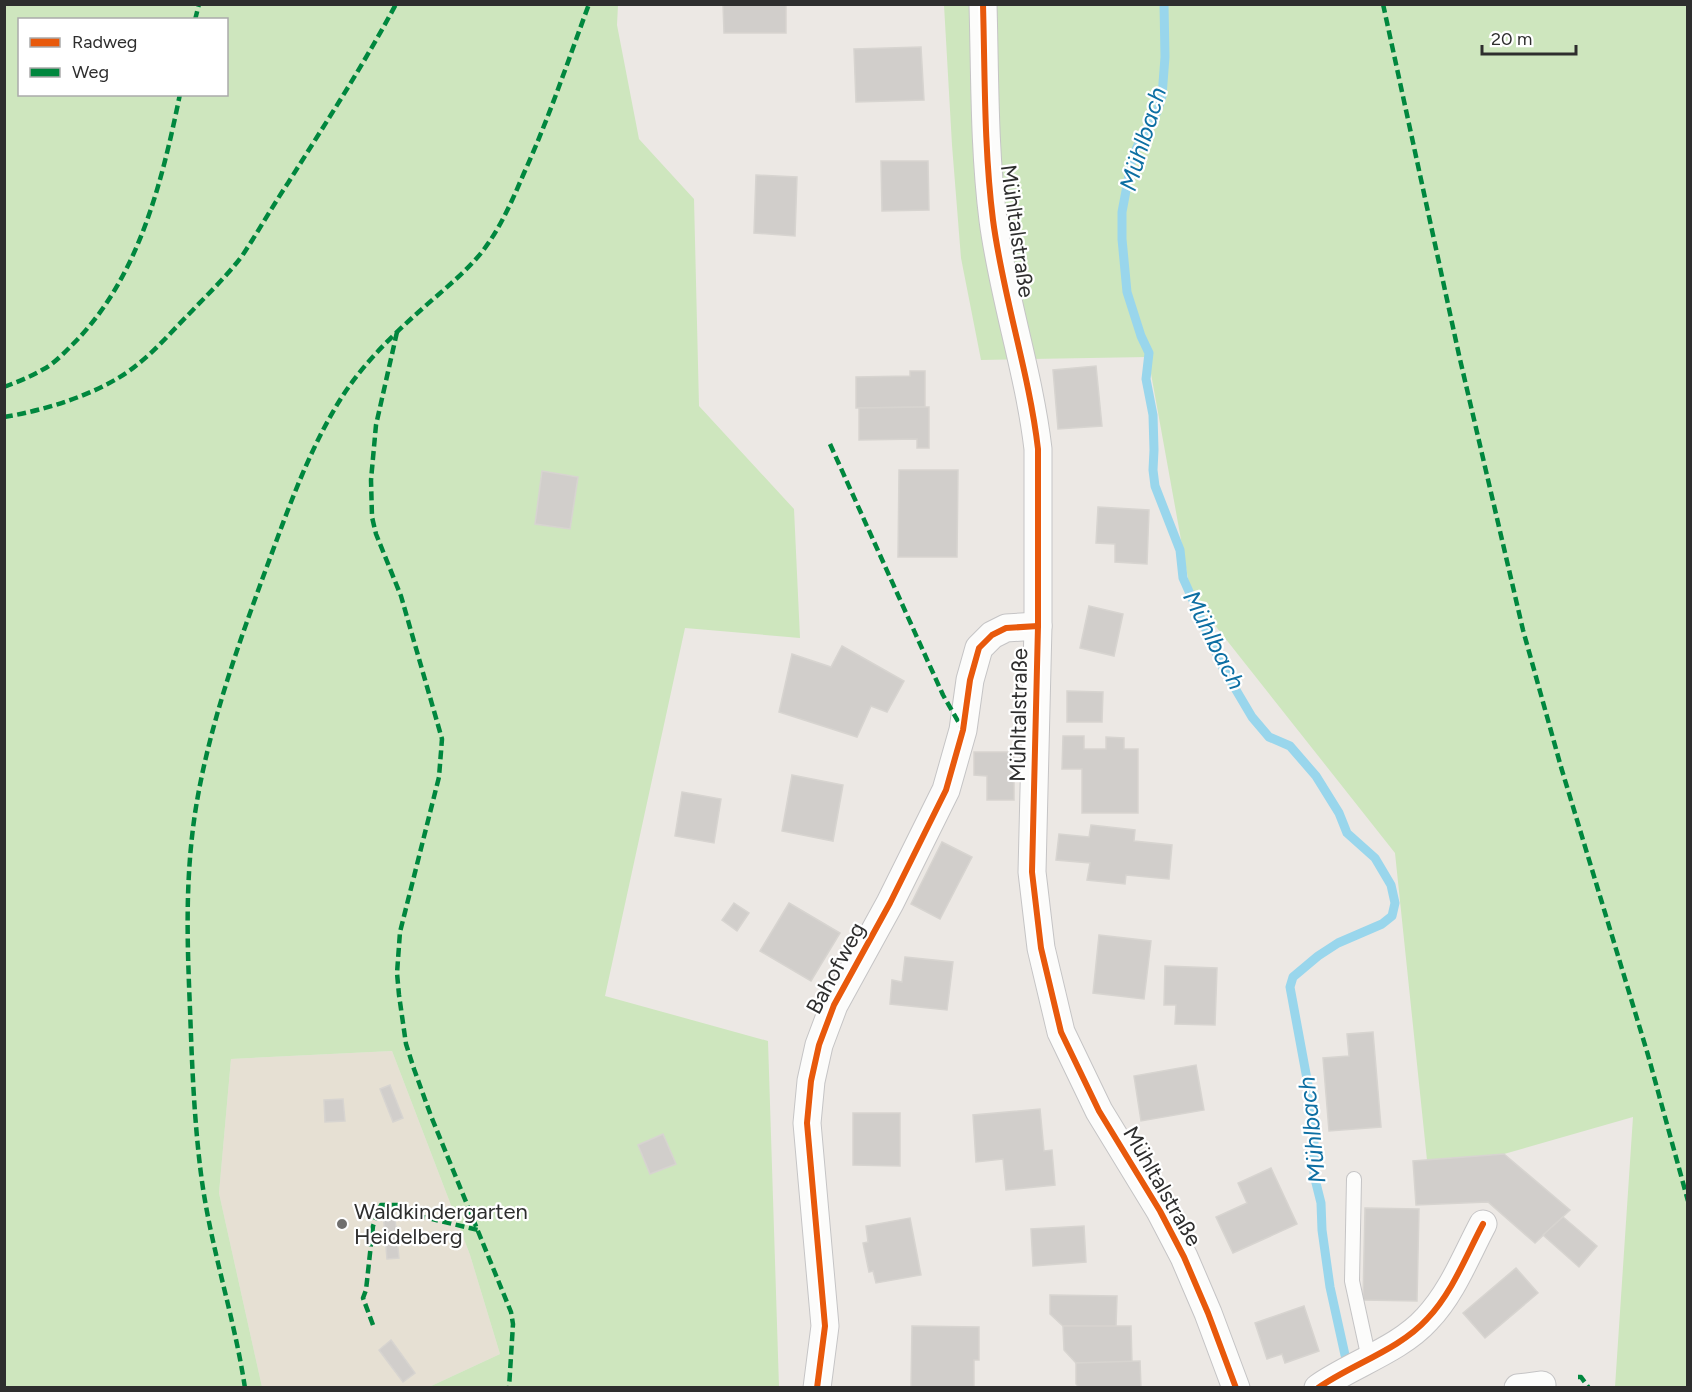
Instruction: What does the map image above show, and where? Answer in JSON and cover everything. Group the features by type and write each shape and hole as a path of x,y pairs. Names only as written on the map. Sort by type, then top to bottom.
{"street":[{"name":"Mühltalstraße","path":"983,4 993,220 999,259 1033,410 1038,449 1038,626 1032,872 1041,948 1061,1032 1099,1111 1160,1211 1184,1257 1236,1388"},
{"name":"Bahofweg","path":"817,1388 825,1326 807,1123 811,1081 826,1020 890,903 946,790 961,739 970,680 979,648 992,635 1006,628 1038,626"},
{"path":"1318,1388 1370,1359 1414,1331 1427,1319 1451,1284 1483,1224"}],"lane":[{"path":"1354,1179 1352,1281 1370,1359"}],"shaded area":[{"name":"Waldkindergarten Heidelberg","path":"392,1051 470,1255 500,1354 429,1387 262,1387 219,1193 231,1059"}],"green space":[{"path":"5,5 618,5 617,25 639,139 694,199 699,406 794,509 800,638 685,628 605,996 768,1041 779,1387 429,1387 500,1354 470,1255 392,1051 231,1059 219,1193 262,1387 5,1388"},
{"path":"944,5 1687,5 1687,1387 1615,1387 1633,1117 1504,1154 1427,1160 1395,853 1191,595 1148,357 981,360 961,258"}],"building":[{"path":"723,4 786,4 786,33 724,33"},
{"path":"921,47 924,100 856,102 854,49"},
{"path":"881,161 928,161 929,210 882,211"},
{"path":"756,175 797,177 795,236 754,233"},
{"path":"1096,366 1102,426 1058,429 1053,370"},
{"path":"910,371 925,371 925,407 856,408 856,377 910,376"},
{"path":"929,407 929,448 917,448 917,439 859,440 859,408"},
{"path":"899,470 958,470 957,557 898,557"},
{"path":"542,471 578,477 570,529 535,524"},
{"path":"1098,507 1149,510 1147,564 1115,562 1115,544 1096,543"},
{"path":"1089,606 1123,614 1114,656 1080,648"},
{"path":"842,646 904,681 887,712 871,706 857,737 779,712 792,654 831,667"},
{"path":"1067,691 1103,692 1102,722 1067,722"},
{"path":"1063,736 1084,736 1084,749 1106,749 1106,737 1124,738 1124,749 1138,749 1138,813 1082,813 1082,769 1062,769"},
{"path":"974,752 1014,752 1014,800 987,800 987,776 974,775"},
{"path":"792,775 843,785 833,841 782,831"},
{"path":"682,792 721,799 714,843 675,836"},
{"path":"1091,825 1135,830 1134,841 1172,845 1169,879 1126,875 1125,884 1087,880 1090,863 1056,860 1059,834 1089,837"},
{"path":"942,842 972,857 940,919 911,904"},
{"path":"734,903 749,913 737,931 722,920"},
{"path":"789,903 840,933 811,981 760,951"},
{"path":"1099,935 1151,941 1144,999 1093,993"},
{"path":"905,957 953,962 947,1010 890,1004 892,980 902,982"},
{"path":"1165,966 1217,968 1215,1025 1175,1024 1176,1005 1164,1005"},
{"path":"1373,1032 1381,1127 1329,1131 1323,1058 1349,1056 1347,1034"},
{"path":"1196,1065 1204,1110 1141,1121 1134,1076"},
{"path":"390,1085 403,1118 393,1122 380,1089"},
{"path":"343,1099 345,1121 325,1122 324,1100"},
{"path":"1040,1109 1044,1151 1052,1150 1055,1185 1006,1190 1003,1159 976,1162 973,1115"},
{"path":"853,1113 900,1113 900,1166 853,1165"},
{"path":"663,1134 676,1164 650,1174 638,1145"},
{"path":"1504,1154 1570,1210 1535,1243 1488,1202 1416,1205 1413,1161"},
{"path":"1271,1168 1297,1224 1233,1253 1216,1217 1247,1203 1238,1183"},
{"path":"1365,1208 1419,1209 1417,1301 1363,1300"},
{"path":"394,1209 399,1258 387,1259 383,1210"},
{"path":"1563,1217 1597,1246 1579,1267 1543,1235"},
{"path":"910,1218 921,1275 876,1283 873,1271 869,1272 863,1243 868,1242 866,1226"},
{"path":"1084,1226 1086,1262 1033,1266 1031,1229"},
{"path":"1516,1268 1538,1293 1485,1338 1463,1313"},
{"path":"1050,1295 1117,1296 1116,1327 1063,1326 1050,1314"},
{"path":"1304,1306 1319,1351 1285,1363 1282,1354 1267,1359 1255,1323"},
{"path":"912,1326 979,1327 979,1360 974,1360 974,1388 911,1388"},
{"path":"1063,1326 1131,1326 1132,1362 1076,1363 1064,1350"},
{"path":"391,1340 415,1373 403,1382 379,1350"},
{"path":"1140,1361 1141,1388 1080,1388 1076,1384 1076,1363"}],"waterway":[{"name":"Mühlbach","path":"1164,4 1165,57 1162,96 1157,112 1140,140 1132,159 1122,212 1127,292 1149,353 1146,379 1153,415 1155,486 1180,550 1183,578 1223,668 1252,717 1269,737 1290,746 1316,776 1339,813 1347,833 1375,858 1391,885 1395,903 1392,916 1382,924 1338,943 1318,956 1293,977 1290,987 1314,1117 1314,1175 1321,1203 1322,1230 1330,1287 1345,1355"}],"marked path":[{"path":"196,18 199,4"},
{"path":"4,417 57,405 125,374 152,352 217,285 248,247 344,95 396,4"},
{"path":"245,1388 205,1201 194,1092 188,958 188,883 192,833 208,747 225,686 255,598 314,448 343,396 373,356 409,320 468,268 495,233 542,131 589,4"},
{"path":"1383,4 1459,355 1523,630 1561,767 1648,1055 1688,1201"},
{"path":"4,387 37,373 59,358 96,318 115,289 131,259 156,194 180,96"},
{"path":"397,332 376,425 371,480 372,517 376,534 401,596 442,739 439,777 400,932 397,973 399,995 406,1044 414,1069 511,1312 513,1324 509,1388"},
{"path":"830,444 943,695 963,730"},
{"path":"373,1325 363,1298 366,1290 373,1226 381,1205 397,1205 415,1215 478,1230"},
{"path":"1578,1377 1581,1377 1589,1388"}],"cycle path":[{"path":"983,4 986,139 993,220 997,249 1029,392 1038,449 1038,626 1032,872 1041,948 1061,1032 1099,1111 1160,1211 1184,1257 1236,1388"},
{"path":"817,1388 825,1326 807,1123 811,1081 819,1045 834,1005 890,903 946,790 963,730 970,680 979,648 992,635 1006,628 1038,626"},
{"path":"1318,1388 1416,1330 1444,1298 1483,1224"}],"place":[{"name":"Waldkindergarten Heidelberg","path":"342,1224"}]}
